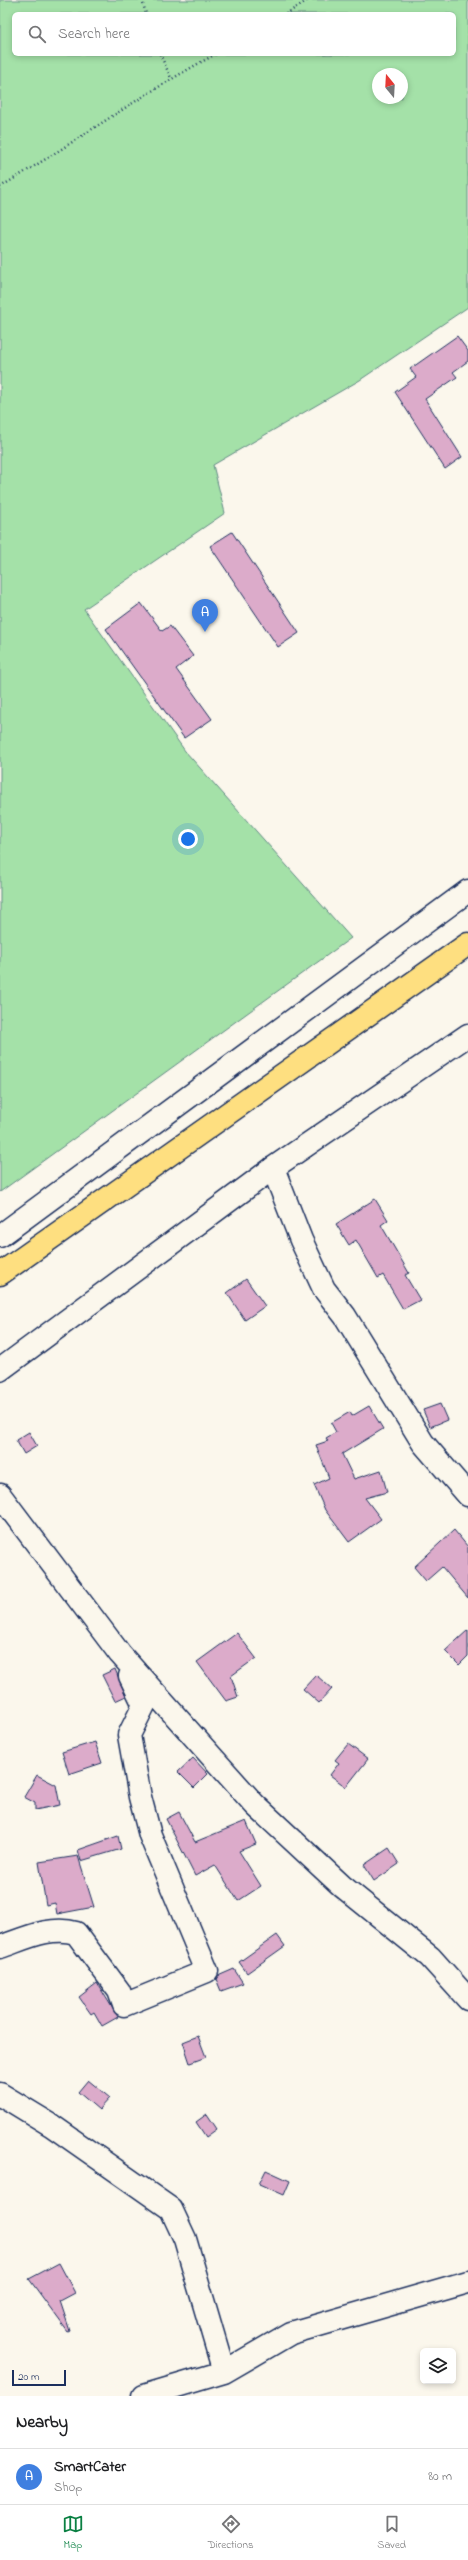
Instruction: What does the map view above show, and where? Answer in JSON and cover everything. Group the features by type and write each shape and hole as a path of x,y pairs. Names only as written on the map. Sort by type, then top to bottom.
{"highway":[{"path":"0,1274 468,944"}],"street":[{"path":"0,1236 468,891"},
{"path":"0,1370 273,1168 468,1035"},
{"path":"273,1168 301,1240 324,1289 345,1316 422,1443 468,1495"},
{"path":"0,1495 120,1654 255,1805 342,1886 430,1957 468,1999"},
{"path":"0,1947 54,1930 66,1930 76,1933 119,1991 124,2005 207,1971 150,1835 140,1797 129,1735 144,1705 120,1654"},
{"path":"0,2094 51,2125 142,2186 171,2209 185,2240 224,2372"},
{"path":"143,2396 224,2372 291,2333 468,2282"}],"path":[{"path":"142,0 145,12"},
{"path":"289,12 308,0"},
{"path":"161,56 171,78"},
{"path":"0,187 45,160 171,78 212,56"}],"green space":[{"path":"0,0 468,0 468,307 360,380 213,465 225,513 84,609 185,751 351,938 0,1192"}],"building":[{"path":"457,336 468,351 468,361 453,372 457,377 425,399 462,457 445,469 395,392 416,377 410,369"},
{"path":"232,532 299,633 278,647 210,546"},
{"path":"141,603 162,631 170,626 193,656 176,669 212,719 184,738 106,629"},
{"path":"375,1199 388,1220 381,1225 409,1273 405,1275 420,1300 403,1309 383,1275 378,1278 356,1240 349,1245 336,1224"},
{"path":"246,1279 265,1306 245,1320 227,1293"},
{"path":"440,1404 447,1420 430,1427 423,1410"},
{"path":"369,1406 383,1429 342,1454 354,1479 381,1470 387,1492 365,1498 381,1519 349,1542 325,1510 314,1485 329,1478 316,1445 328,1441 326,1438 336,1432 331,1423 350,1412 352,1416"},
{"path":"29,1432 37,1446 24,1454 16,1440"},
{"path":"454,1530 468,1547 468,1598 442,1567 426,1581 414,1567"},
{"path":"468,1630 468,1656 459,1665 445,1651"},
{"path":"237,1633 256,1658 231,1676 238,1697 226,1701 197,1662"},
{"path":"115,1669 126,1696 115,1701 102,1675"},
{"path":"316,1675 332,1689 319,1703 303,1689"},
{"path":"95,1742 102,1763 69,1774 62,1752"},
{"path":"348,1744 368,1759 346,1787 330,1775 339,1763 335,1760"},
{"path":"193,1758 208,1774 194,1788 178,1772"},
{"path":"37,1775 56,1785 60,1805 35,1810 35,1803 24,1797"},
{"path":"179,1812 195,1842 246,1821 256,1844 239,1851 261,1886 238,1901 215,1865 195,1876 166,1819"},
{"path":"118,1836 121,1849 81,1861 78,1850"},
{"path":"389,1848 399,1864 374,1881 364,1865"},
{"path":"78,1856 94,1907 57,1914 55,1903 46,1905 39,1862"},
{"path":"277,1935 285,1946 247,1973 239,1962"},
{"path":"234,1969 243,1983 221,1991 216,1979 218,1976"},
{"path":"97,1983 118,2017 102,2026 94,2012 91,2014 79,1997"},
{"path":"198,2036 206,2057 190,2063 183,2042"},
{"path":"88,2080 110,2098 99,2110 78,2092"},
{"path":"207,2114 217,2129 206,2137 196,2122"},
{"path":"266,2170 290,2181 284,2195 259,2184"},
{"path":"59,2263 75,2293 60,2301 70,2331 68,2332 29,2279"}],"place":[{"name":"SmartCater","path":"205,632"}]}
